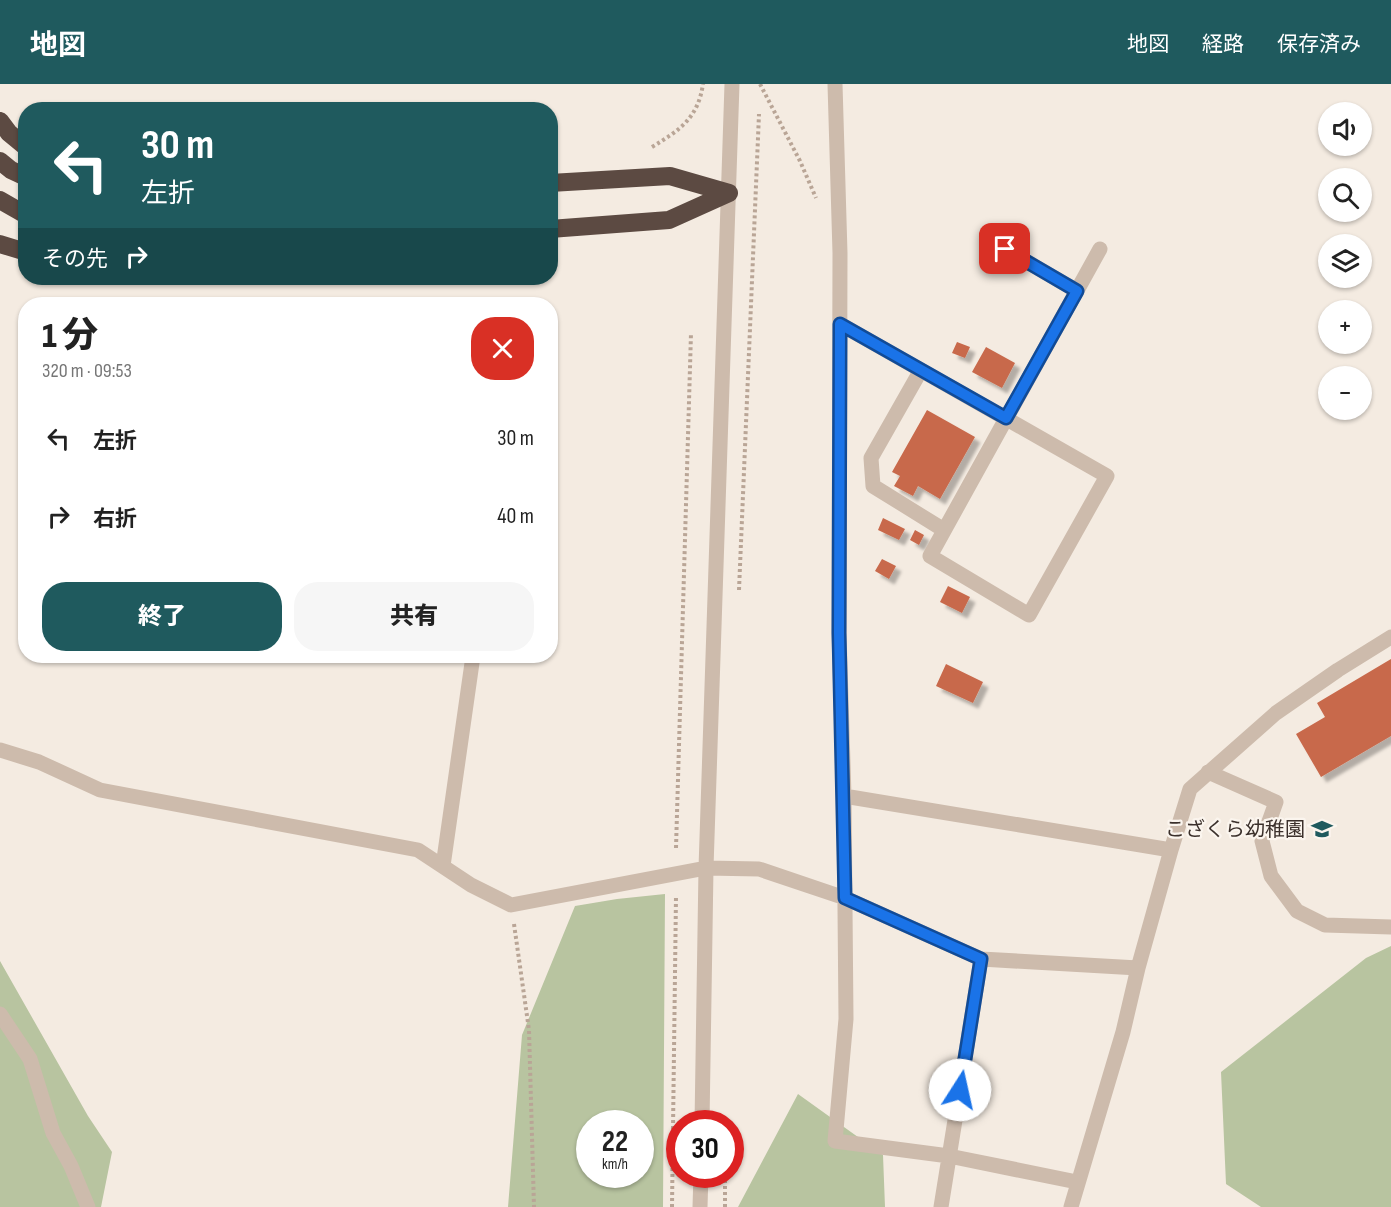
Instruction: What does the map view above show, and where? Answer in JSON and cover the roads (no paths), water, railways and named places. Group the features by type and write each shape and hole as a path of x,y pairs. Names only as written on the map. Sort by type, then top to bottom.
{"highway":[{"path":"0,121 18,140"},
{"path":"0,161 18,173"},
{"path":"558,183 670,176 729,193"},
{"path":"558,228 669,220 729,193"},
{"path":"0,200 18,210"},
{"path":"0,244 18,250"}],"street":[{"path":"702,1110 705,868 732,84"},
{"path":"835,84 840,254 839,633 844,796 846,1019 835,1141 949,1156 1077,1182"},
{"path":"1005,249 1077,291"},
{"path":"840,324 1006,418 1107,476 1029,615 930,556 1006,418 1100,249"},
{"path":"921,370 871,458 873,486 944,530"},
{"path":"1071,1207 1123,1032 1138,968 1190,789 1276,713 1391,637"},
{"path":"443,866 472,663"},
{"path":"0,750 39,762 100,790 418,850 471,885 511,906 705,868 759,869 845,898 981,959 1138,968"},
{"path":"1208,772 1276,802 1262,841 1271,876 1297,911 1325,924 1391,927"},
{"path":"844,796 1171,850"},
{"path":"941,1207 981,959"},
{"path":"0,1014 30,1059 53,1132 71,1166 88,1207"},
{"path":"700,1207 701,1188"}],"place":[{"name":"こざくら幼稚園","path":"1322,829"}]}
